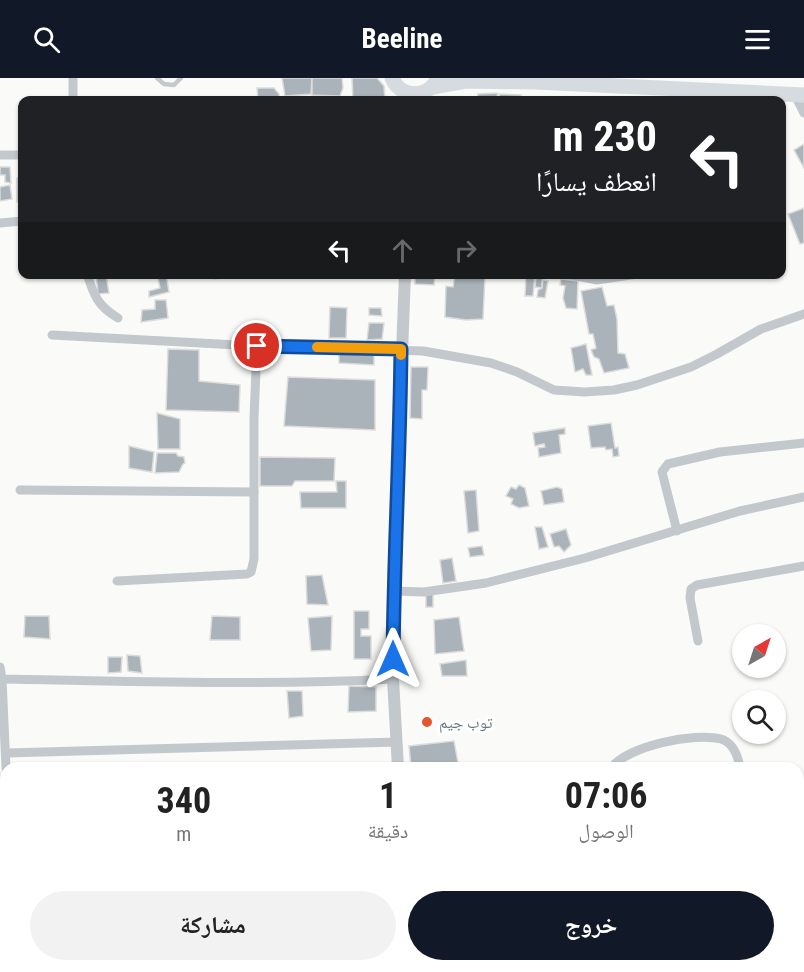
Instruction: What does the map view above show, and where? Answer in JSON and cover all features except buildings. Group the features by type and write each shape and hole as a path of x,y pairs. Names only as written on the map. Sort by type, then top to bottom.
{"main road":[{"path":"398,89 411,94 466,81 500,81 800,95"}],"street":[{"path":"73,78 73,96"},
{"path":"800,95 804,113"},
{"path":"0,155 18,155"},
{"path":"0,223 18,221"},
{"path":"89,279 98,302 106,311 118,318"},
{"path":"398,762 393,679 393,591 405,279"},
{"path":"51,335 257,346 423,351 491,363 517,372 554,390 585,392 614,390 637,385 691,367 761,329 804,314"},
{"path":"117,581 251,573 254,559 257,346"},
{"path":"676,531 662,472 668,464 720,452 804,443"},
{"path":"20,490 254,492"},
{"path":"393,591 424,592 486,584 585,558 741,512 804,497"},
{"path":"698,641 690,598 691,589 697,585 804,566"},
{"path":"0,667 6,762"},
{"path":"2,679 194,683 393,679"},
{"path":"617,762 651,746 678,740 704,738 722,739 731,745 736,751 739,762"},
{"path":"6,753 397,742"}],"lane":[{"path":"157,78 164,84 174,85 181,78"}],"slow traffic":[{"path":"317,347 401,349 401,355"}],"place":[{"name":"توب جيم","path":"427,722"}],"route":[{"path":"257,346 401,349 393,659"}]}
